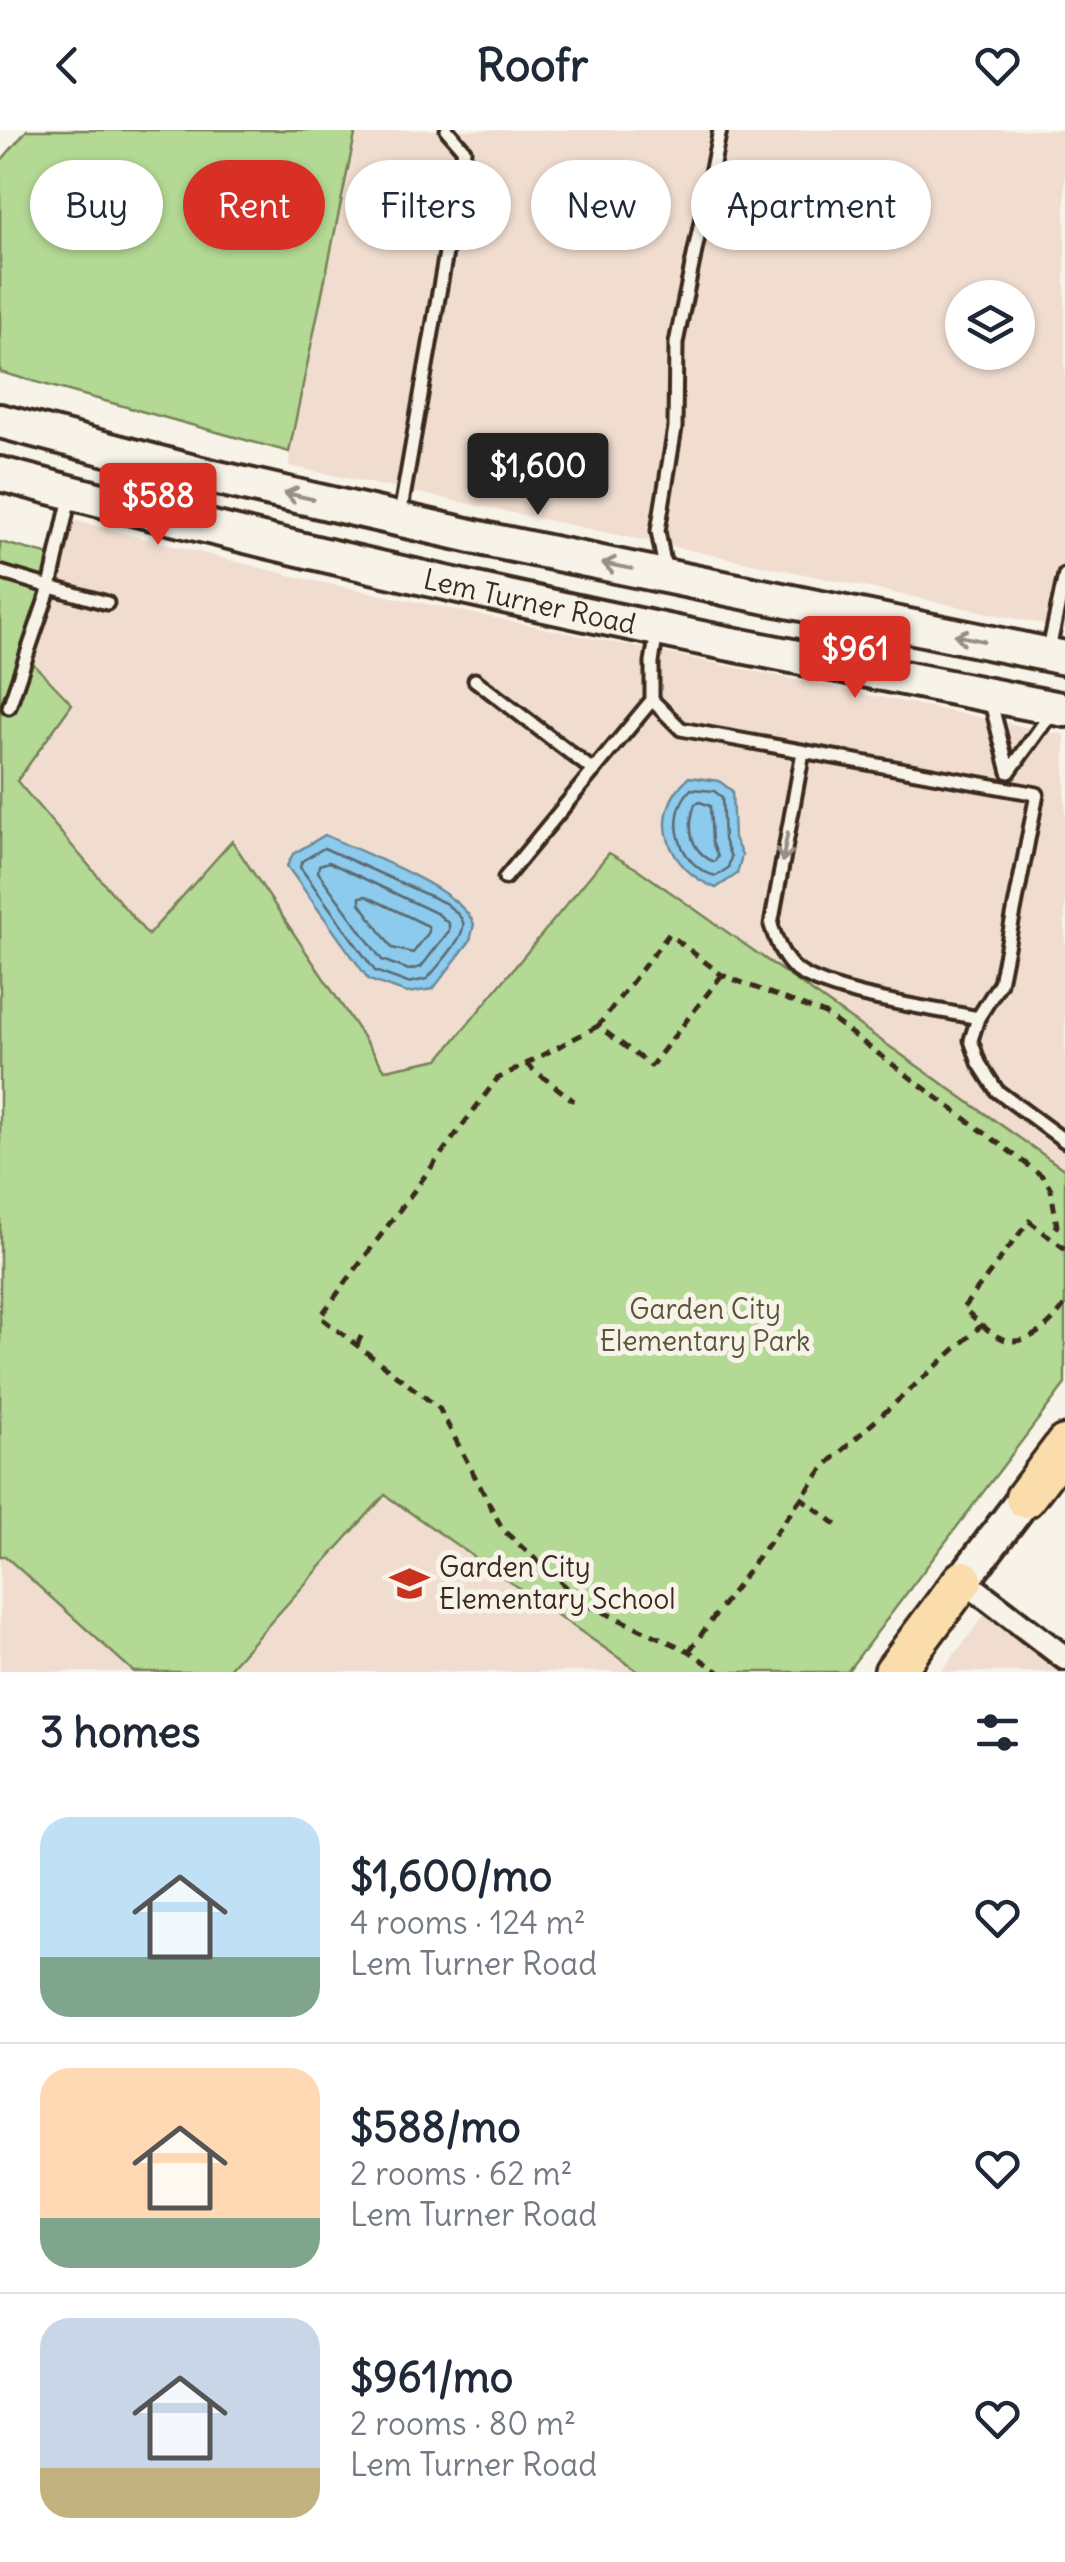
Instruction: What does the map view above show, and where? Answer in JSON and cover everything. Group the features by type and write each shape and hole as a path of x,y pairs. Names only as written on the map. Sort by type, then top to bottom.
{"main road":[{"name":"Lem Turner Road","path":"0,421 399,520 1056,656"},
{"name":"Lem Turner Road","path":"0,474 389,570 658,629 1060,709"},
{"path":"658,629 667,576"},
{"path":"894,1672 1065,1445"}],"street":[{"path":"962,1580 1065,1658"}],"lane":[{"path":"399,520 464,150 447,130"},
{"path":"667,576 658,531 675,428 676,343 720,130"},
{"path":"9,707 50,587 71,493"},
{"path":"0,572 106,602"},
{"path":"1056,656 1065,575"},
{"path":"505,878 652,700 652,662 658,629"},
{"path":"475,680 594,770"},
{"path":"989,695 1009,772"},
{"path":"652,700 681,729 1037,794 1000,982 978,1018 971,1040 979,1063 997,1091 1065,1141"},
{"path":"1005,788 1009,772 1060,709"},
{"path":"803,752 771,925 779,948 794,968 818,983 978,1018"}],"path":[{"path":"719,1672 689,1651 584,1604 502,1530 440,1408 320,1318 497,1078 598,1026 669,934 722,975 825,1014 1044,1177 1051,1188 1056,1226 1050,1236"},
{"path":"598,1026 651,1066 722,975"},
{"path":"526,1064 574,1101"},
{"path":"1065,1249 1030,1221 963,1308 1004,1339 1021,1339 1042,1331 1065,1304"},
{"path":"689,1651 825,1466 984,1324"},
{"path":"356,1346 364,1330"},
{"path":"800,1497 837,1525"}],"shaded area":[{"path":"356,130 1065,130 1065,629 289,466 345,183 345,250 511,250 511,160 350,160"},
{"path":"64,518 305,579 1065,735 1065,1170 639,870 609,853 439,1059 384,1070 232,841 148,936 17,781 72,704 20,650"},
{"name":"Garden City Elementary School","path":"385,1494 639,1672 226,1672"},
{"path":"0,1556 4,1556 134,1672 0,1672"},
{"path":"986,1613 1065,1672 941,1672"}],"green space":[{"path":"27,130 356,130 350,160 345,160 345,183 289,452 0,372 0,162"},
{"name":"Garden City Elementary Park","path":"0,542 54,556 20,650 72,704 17,781 148,935 232,841 385,1070 439,1059 609,853 639,870 1065,1170 1065,1384 847,1672 639,1672 385,1495 226,1672 134,1672 5,1556 0,1556"}],"water":[{"path":"689,777 719,781 732,791 734,838 742,855 737,874 716,888 685,868 668,840 668,808"},
{"path":"325,835 430,884 464,910 474,924 470,941 433,989 407,993 369,980 287,866 293,854"}],"place":[{"name":"Garden City Elementary School","path":"409,1583"}]}
